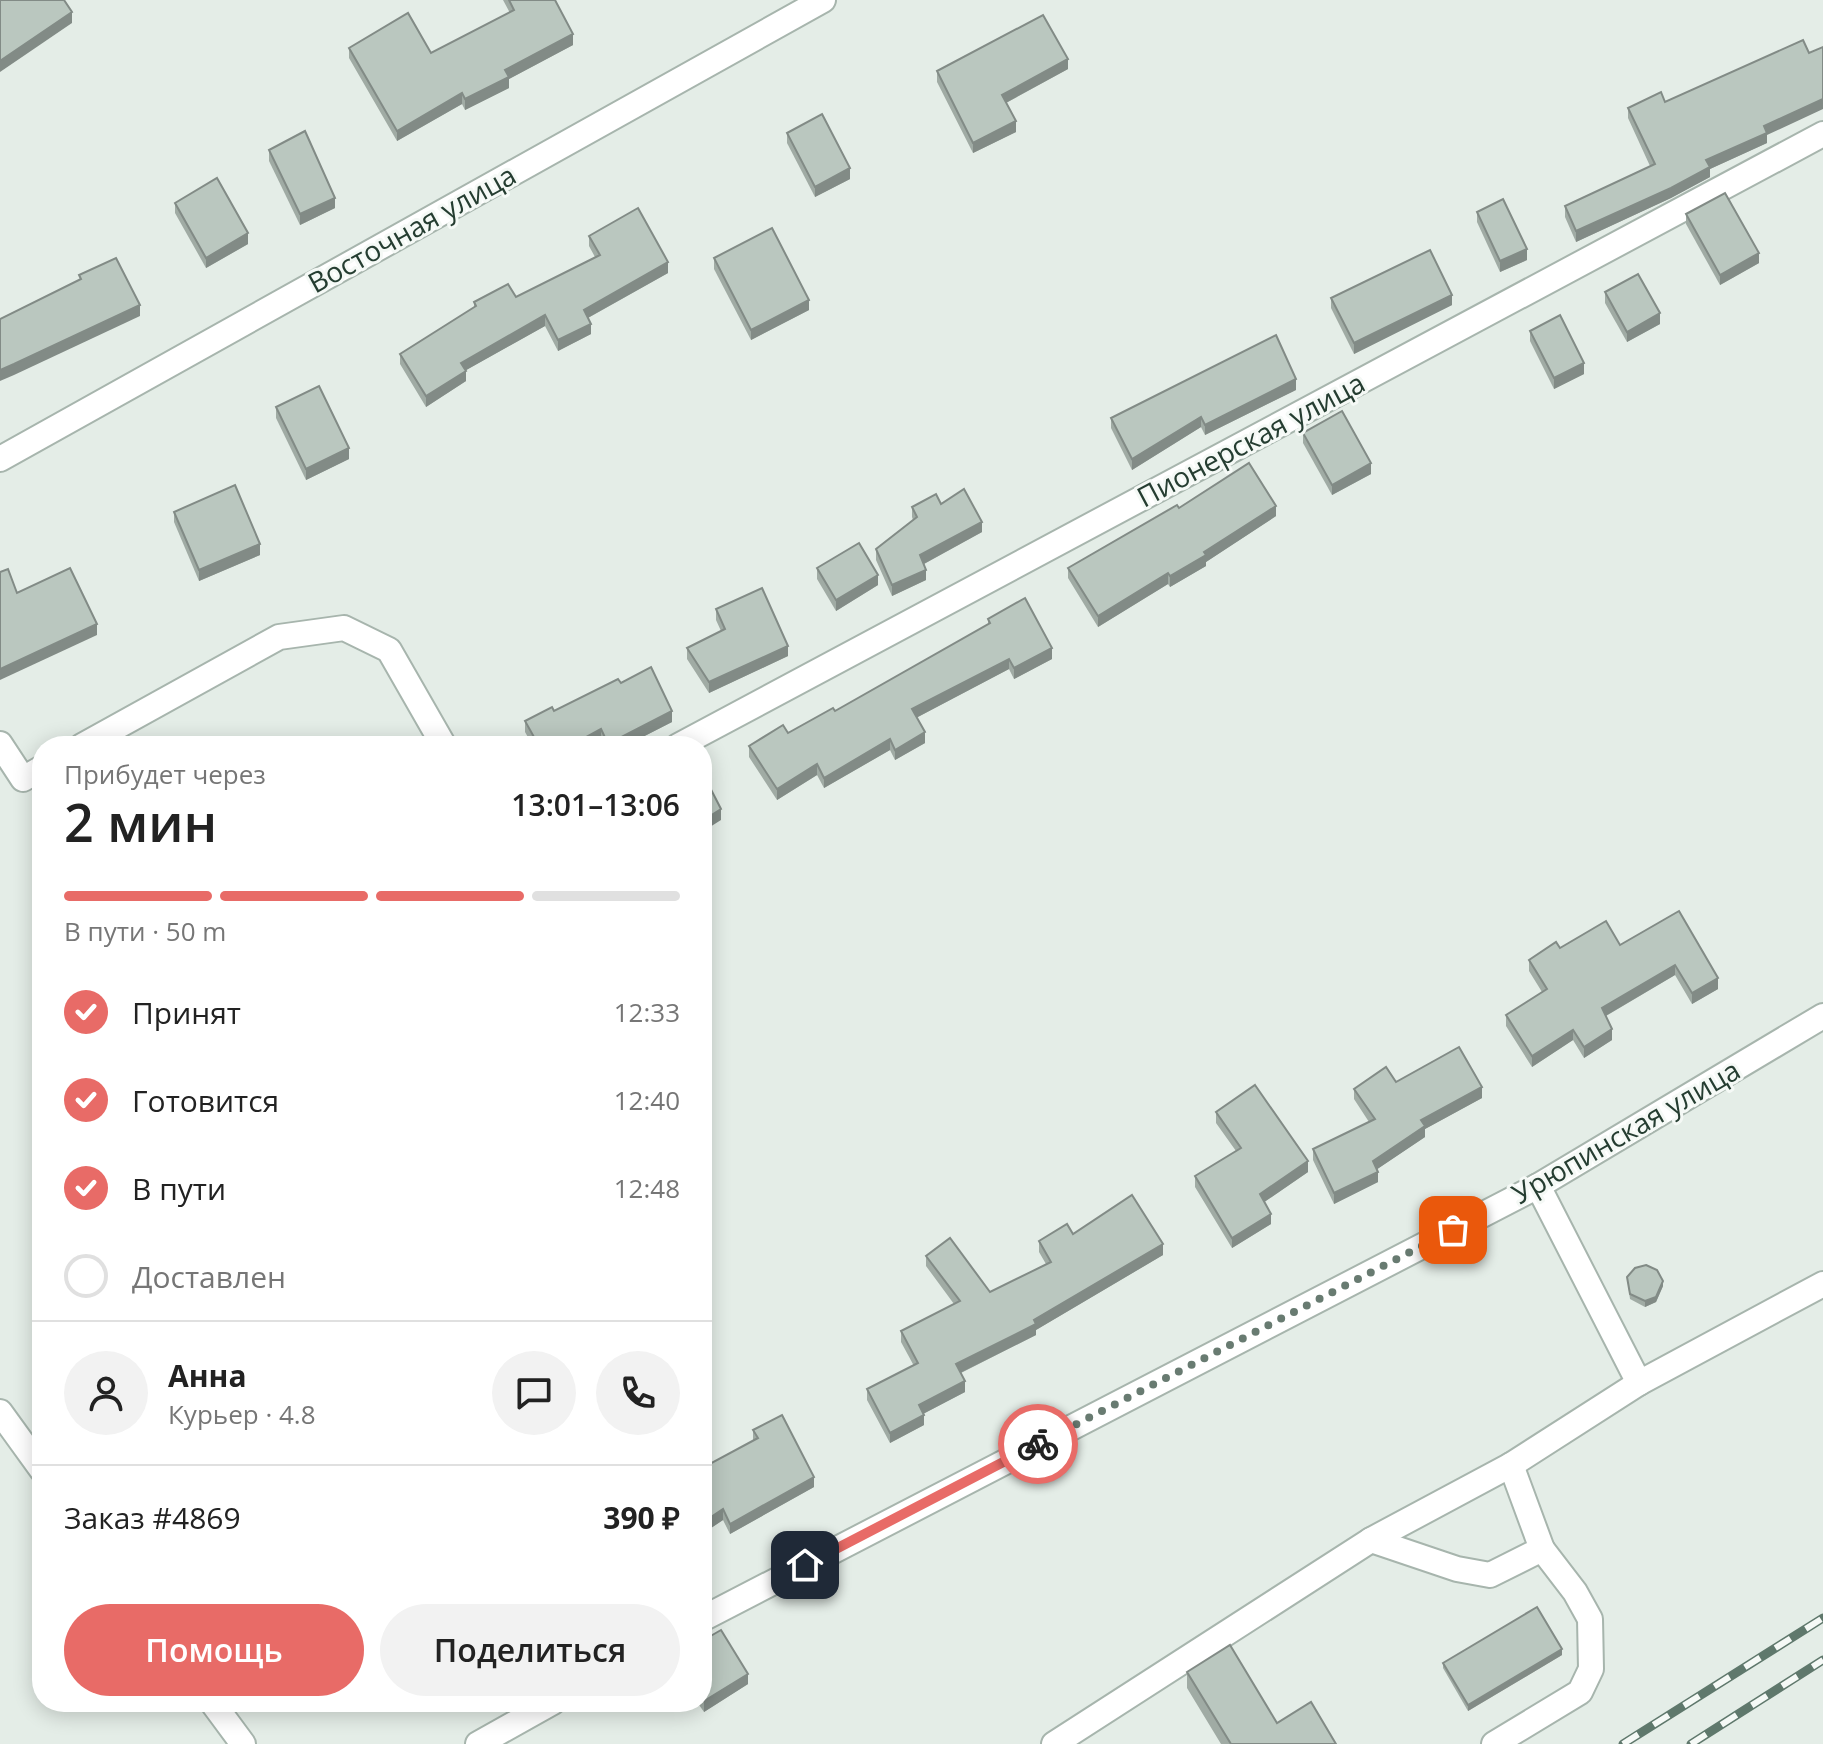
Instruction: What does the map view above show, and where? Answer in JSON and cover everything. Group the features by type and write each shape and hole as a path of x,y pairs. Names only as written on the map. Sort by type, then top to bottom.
{"street":[{"name":"Восточная улица","path":"0,459 823,0"},
{"name":"Пионерская улица","path":"697,736 1823,134"},
{"path":"100,736 279,637 344,628 389,650 438,736"},
{"path":"0,744 23,779 32,774"},
{"name":"Урюпинская улица","path":"712,1614 1538,1186 1823,1016"},
{"path":"1538,1186 1639,1383"},
{"path":"1054,1744 1371,1540 1511,1465 1639,1383 1823,1284"},
{"path":"0,1412 32,1456"},
{"path":"1494,1744 1580,1692 1591,1669 1590,1619 1575,1592 1542,1549 1511,1465"},
{"path":"1371,1540 1457,1569 1490,1575 1542,1549"},
{"path":"219,1712 243,1744"},
{"path":"478,1744 535,1712"}],"building":[{"path":"0,0 64,0 72,12 0,61"},
{"path":"509,0 555,0 573,34 505,70 509,77 465,99 462,93 397,131 349,48 408,13 431,53 514,10"},
{"path":"1043,15 1068,59 1002,95 1016,121 973,143 937,71"},
{"path":"1803,40 1809,53 1823,47 1823,99 1764,126 1767,133 1706,160 1710,167 1671,188 1576,231 1565,206 1655,164 1628,108 1661,92 1665,102"},
{"path":"822,114 850,168 815,187 787,133"},
{"path":"305,131 335,198 300,214 269,150"},
{"path":"217,178 248,233 206,258 175,203"},
{"path":"1725,193 1759,253 1720,275 1686,214"},
{"path":"1503,199 1527,249 1500,261 1477,212"},
{"path":"638,208 668,262 584,310 591,324 558,340 545,315 461,363 466,371 426,396 400,354 476,306 474,302 508,284 516,297 600,255 589,236"},
{"path":"772,228 809,300 751,330 714,258"},
{"path":"1430,250 1452,295 1354,343 1331,298"},
{"path":"116,258 140,305 0,370 0,319"},
{"path":"1638,274 1660,313 1627,332 1605,292"},
{"path":"1560,315 1584,363 1554,378 1530,331"},
{"path":"1276,335 1296,379 1205,425 1201,417 1132,459 1111,418"},
{"path":"319,386 349,448 306,469 276,407"},
{"path":"1342,411 1371,463 1332,485 1303,433"},
{"path":"1249,463 1276,506 1204,552 1206,555 1170,576 1168,573 1098,616 1068,568 1177,505 1179,508"},
{"path":"235,485 260,544 199,570 174,512"},
{"path":"964,489 982,522 920,555 926,570 892,585 876,549 917,517 912,507 936,494 941,504"},
{"path":"859,543 878,575 836,600 817,568"},
{"path":"70,568 97,624 0,669 0,572 8,569 17,593"},
{"path":"762,588 788,646 709,682 687,648 725,629 716,609"},
{"path":"1025,598 1052,648 1014,668 1009,659 912,709 925,732 895,750 890,739 824,778 817,764 777,789 749,746 783,725 788,733 833,708 835,711 990,623 988,619"},
{"path":"651,667 672,711 624,736 604,736 601,729 588,736 533,736 525,721 552,707 554,711 618,679 621,683"},
{"path":"712,792 721,809 712,815"},
{"path":"1679,911 1718,978 1692,993 1675,965 1602,1008 1612,1029 1584,1047 1573,1030 1532,1056 1506,1015 1547,989 1529,960 1556,942 1560,948 1606,921 1620,945"},
{"path":"1459,1047 1482,1087 1421,1120 1425,1126 1373,1161 1378,1172 1334,1193 1313,1149 1375,1119 1354,1089 1386,1067 1396,1082"},
{"path":"1255,1085 1308,1161 1260,1194 1271,1214 1232,1238 1195,1176 1241,1148 1216,1112"},
{"path":"1132,1195 1163,1244 1034,1320 1036,1324 956,1364 965,1381 919,1405 924,1415 890,1433 867,1389 918,1363 901,1331 960,1301 926,1256 950,1238 990,1292 1051,1262 1039,1241 1067,1224 1073,1234"},
{"path":"1646,1265 1657,1270 1663,1281 1656,1297 1645,1301 1630,1294 1627,1277 1635,1268"},
{"path":"782,1415 814,1477 730,1524 723,1509 712,1516 712,1463 758,1438 753,1430"},
{"path":"1537,1607 1562,1649 1468,1705 1443,1663"},
{"path":"721,1630 748,1674 712,1696 712,1635"},
{"path":"1230,1645 1277,1723 1311,1702 1336,1744 1231,1744 1187,1672"}],"railway":[{"path":"1623,1744 1823,1618"},
{"path":"1691,1744 1823,1660"}],"way so far":[{"path":"1038,1444 1453,1230"}],"route":[{"path":"805,1565 1038,1444"}]}
